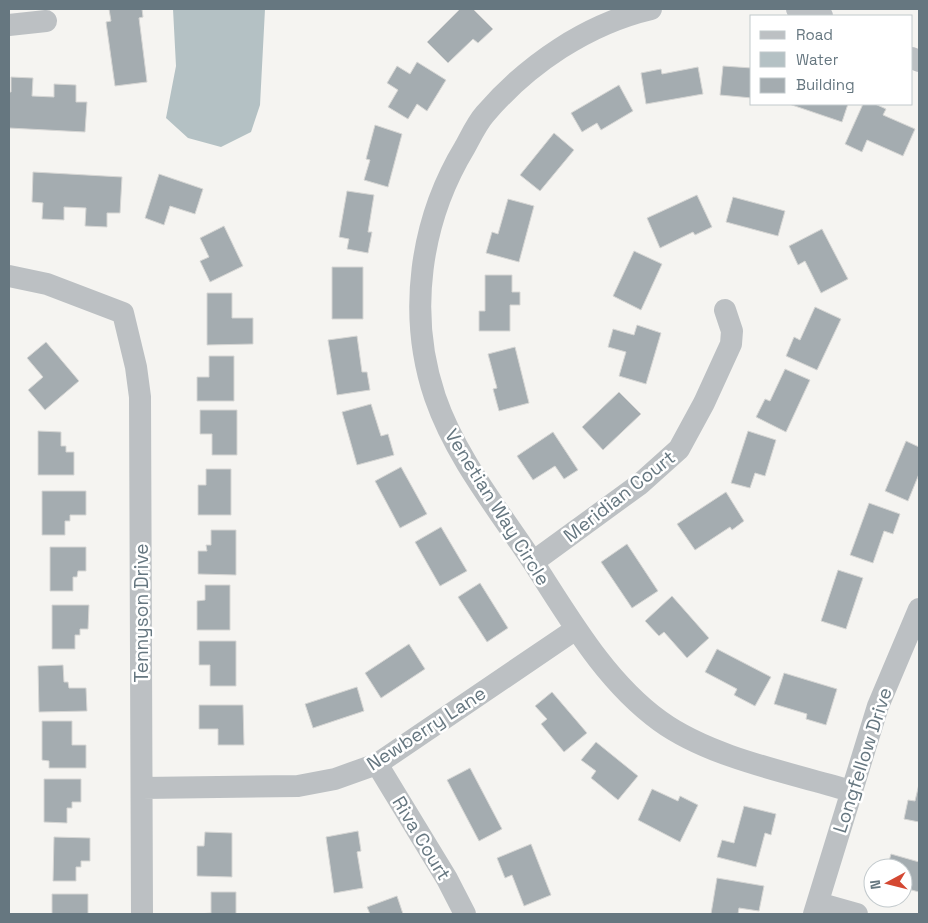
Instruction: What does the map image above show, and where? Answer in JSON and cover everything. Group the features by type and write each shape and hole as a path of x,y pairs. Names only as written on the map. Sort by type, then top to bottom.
{"street":[{"name":"Venetian Way Circle","path":"651,9 608,15 542,61 484,115 454,164 441,194 424,258 420,291 421,325 426,362 434,395 459,451 576,629 617,682 661,721 712,750 851,791"},
{"path":"797,9 818,15"},
{"path":"9,26 46,21"},
{"name":"Tennyson Drive","path":"9,276 47,284 123,313 136,367 140,397 142,914"},
{"name":"Meridian Court","path":"533,562 640,484 679,449 704,403 731,344 732,331 725,310"},
{"name":"Longfellow Drive","path":"816,908 878,706 919,609"},
{"name":"Newberry Lane","path":"142,788 298,786 335,780 377,764 576,629"},
{"name":"Riva Court","path":"377,764 448,879 465,914"},
{"path":"816,908 857,914"}],"water":[{"path":"173,9 265,9 260,105 251,132 221,147 188,138 166,118 176,66"}],"building":[{"path":"109,9 142,9 143,17 139,18 147,82 115,86 106,22 111,21"},
{"path":"460,9 473,9 493,29 478,43 473,39 448,63 427,42"},
{"path":"417,62 446,80 427,111 417,104 408,119 388,107 398,90 387,83 397,66 410,74"},
{"path":"723,66 750,68 750,98 720,95"},
{"path":"698,67 703,94 646,104 641,73 661,69 662,74"},
{"path":"11,77 33,78 32,96 54,97 54,84 76,85 76,102 87,102 85,132 9,128"},
{"path":"619,85 633,111 601,130 597,123 582,132 571,113"},
{"path":"792,105 848,105 842,122"},
{"path":"863,105 877,105 886,109 883,115 915,129 903,156 867,140 862,152 845,144"},
{"path":"375,125 402,134 388,187 364,180 370,160 366,159"},
{"path":"554,133 574,150 540,191 520,175"},
{"path":"33,172 122,177 120,213 107,213 107,227 85,226 86,208 64,207 64,220 42,219 43,203 32,202"},
{"path":"159,174 203,189 195,214 170,206 164,225 145,218"},
{"path":"347,191 374,195 368,232 372,232 368,253 347,249 349,239 339,237"},
{"path":"697,195 712,227 695,235 693,232 660,248 647,218"},
{"path":"733,197 785,211 778,236 726,222"},
{"path":"508,199 534,206 519,262 486,253 492,232 498,234"},
{"path":"224,226 243,266 210,282 200,261 209,257 200,238"},
{"path":"822,229 848,279 821,293 805,261 798,265 789,246"},
{"path":"634,251 662,264 641,310 613,296"},
{"path":"332,267 363,267 363,319 332,319"},
{"path":"485,275 512,275 512,292 520,292 520,305 510,305 510,331 479,331 479,311 485,311"},
{"path":"207,293 232,293 232,318 253,318 253,344 207,345"},
{"path":"815,307 841,319 817,370 786,356 794,337 800,340"},
{"path":"637,325 661,333 646,384 619,376 626,352 608,347 613,329 634,335"},
{"path":"357,336 362,372 367,372 370,390 337,395 328,340"},
{"path":"46,342 79,381 45,410 28,390 43,377 27,358"},
{"path":"515,347 529,403 499,411 493,389 497,388 488,354"},
{"path":"209,356 234,356 234,401 197,401 197,377 209,377"},
{"path":"785,369 810,380 786,432 756,417 765,399 770,401"},
{"path":"619,392 641,414 603,450 582,427"},
{"path":"371,404 381,436 388,434 394,455 357,465 342,412"},
{"path":"200,410 237,410 237,455 212,455 212,434 200,434"},
{"path":"38,431 61,432 61,446 66,446 66,452 74,452 74,475 38,475"},
{"path":"748,431 776,440 765,476 755,473 750,488 731,483"},
{"path":"553,432 578,470 564,479 555,466 533,480 517,456"},
{"path":"906,441 919,447 919,474 908,501 885,491"},
{"path":"401,467 427,514 400,528 375,481"},
{"path":"206,469 231,469 231,515 198,515 198,485 206,485"},
{"path":"42,491 86,491 86,515 70,515 70,521 65,521 65,535 42,535"},
{"path":"726,492 744,521 732,530 730,527 695,550 677,524"},
{"path":"869,503 900,514 893,534 884,531 873,563 850,555"},
{"path":"441,527 467,571 440,586 415,542"},
{"path":"211,530 236,530 236,575 198,574 198,551 207,551 206,545 211,545"},
{"path":"627,544 658,591 632,608 601,562"},
{"path":"50,547 86,547 86,571 78,571 77,577 73,577 73,591 50,591"},
{"path":"838,570 863,578 846,629 821,621"},
{"path":"480,583 508,628 487,642 458,597"},
{"path":"205,585 230,585 230,630 197,630 197,601 205,600"},
{"path":"672,596 709,638 687,658 664,632 659,636 645,621"},
{"path":"52,605 89,605 88,629 80,629 80,635 75,635 75,649 52,649"},
{"path":"199,641 236,641 236,686 210,686 210,665 199,665"},
{"path":"409,644 425,669 381,698 365,673"},
{"path":"717,649 771,677 755,706 734,695 737,689 705,672"},
{"path":"63,665 64,682 68,682 69,688 86,688 87,711 39,712 38,666"},
{"path":"784,673 837,689 826,725 806,719 807,714 774,704"},
{"path":"357,687 364,711 313,728 305,704"},
{"path":"552,692 587,733 564,752 541,724 547,719 535,706"},
{"path":"199,705 243,705 244,745 218,745 218,729 199,729"},
{"path":"42,721 72,721 72,745 86,745 86,768 49,768 49,761 42,760"},
{"path":"596,742 638,776 618,800 591,778 596,771 581,760"},
{"path":"470,768 502,829 479,841 447,780"},
{"path":"44,779 81,779 81,802 72,802 72,808 67,808 67,823 44,822"},
{"path":"919,784 919,822 904,819 908,800 915,801"},
{"path":"652,789 678,801 680,796 698,805 680,842 638,820"},
{"path":"744,806 776,814 771,835 765,833 756,867 717,857 722,840 734,843"},
{"path":"358,831 361,851 357,852 363,888 334,893 326,837"},
{"path":"205,832 232,833 232,877 197,876 197,846 204,846"},
{"path":"54,837 90,838 90,861 81,861 81,867 76,867 76,881 53,881"},
{"path":"531,844 551,895 524,906 512,875 505,878 497,858"},
{"path":"891,854 905,858 890,858"},
{"path":"913,860 919,862 919,892 913,890"},
{"path":"717,878 764,886 759,911 739,908 738,914 711,914"},
{"path":"211,892 236,892 236,914 199,914 211,913"},
{"path":"52,894 88,894 88,914 52,914"},
{"path":"397,896 403,914 370,914 367,907"}]}
